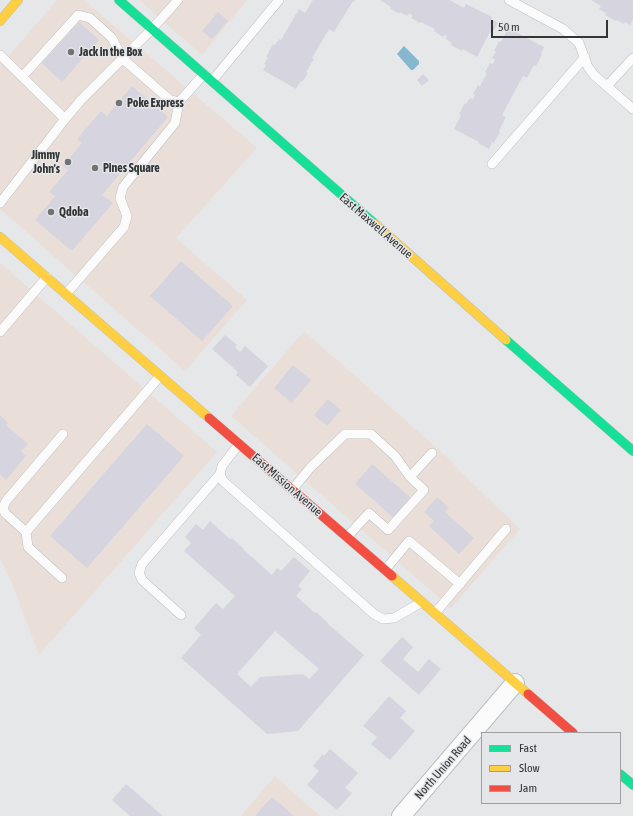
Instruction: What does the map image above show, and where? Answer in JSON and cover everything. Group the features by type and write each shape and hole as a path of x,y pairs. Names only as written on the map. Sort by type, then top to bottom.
{"street":[{"path":"0,21 18,0"},
{"name":"East Maxwell Avenue","path":"119,0 633,451"},
{"name":"East Mission Avenue","path":"0,237 572,732"},
{"name":"North Union Road","path":"401,816 515,682"},
{"path":"621,775 633,785"}],"lane":[{"path":"0,203 81,100 152,29 178,0"},
{"path":"212,81 279,0"},
{"path":"509,0 563,29 580,43 588,67 594,75 633,109"},
{"path":"22,77 78,15 90,18 112,38 122,59 170,100 179,102"},
{"path":"0,55 65,119"},
{"path":"492,164 585,57"},
{"path":"607,86 633,58"},
{"path":"66,294 124,227 127,216 120,198 123,187 175,123 179,102 204,74"},
{"path":"0,332 47,277"},
{"path":"26,532 160,375"},
{"path":"62,578 28,547 26,532 5,513 3,508 6,501 63,434"},
{"path":"292,490 310,468 345,434 370,434 395,456 410,477 424,490 388,530 369,513 347,537"},
{"path":"181,615 142,580 139,573 142,564 220,474 222,466 239,444"},
{"path":"410,477 432,453"},
{"path":"220,474 223,481 374,614 383,619 394,618 422,602"},
{"path":"435,614 506,528"},
{"path":"385,570 409,541 460,584"}],"shaded area":[{"path":"57,0 84,0 257,148 176,238 247,300 185,371 0,209 0,66"},
{"path":"139,0 247,0 202,55"},
{"path":"0,263 217,452 39,655 12,584 0,559"},
{"path":"304,331 455,464 454,465 520,529 451,608 231,416"},
{"path":"275,776 320,816 241,816"}],"water":[{"path":"404,46 419,61 419,64 413,70 411,70 397,54"}],"building":[{"path":"313,0 355,0 334,32 329,29 312,58 314,59 306,72 308,73 296,89 263,70 266,65 264,64 273,44 275,45 279,39 281,40 299,9 305,13"},
{"path":"380,0 450,0 464,8 466,4 492,17 491,19 498,23 492,33 490,32 477,57 463,49 462,51 451,45 452,43 446,39 447,36 444,35 443,37 434,31 435,29 411,18 413,16 409,13 407,16 400,12 399,14"},
{"path":"591,0 633,0 633,19 630,25 625,22 624,24 617,20 616,21 605,15 606,13 599,9 601,6"},
{"path":"218,12 228,21 212,39 202,31"},
{"name":"Jack in the Box","path":"79,22 99,40 62,82 42,63"},
{"path":"508,28 544,47 536,66 534,65 527,78 523,76 502,115 506,117 499,131 500,132 494,143 492,142 489,149 454,129 461,115 459,114 465,103 466,104 470,98 473,99 475,95 473,94 478,85 480,86 487,73 485,72 490,63 493,64 495,60 492,58 496,51 494,51 499,41 501,42"},
{"path":"423,74 429,80 422,86 417,80"},
{"name":"Pines Square","path":"132,86 168,117 102,195 113,203 72,251 35,220 55,196 49,192 68,170 63,166 82,143 77,139 101,111 107,116"},
{"path":"181,261 233,306 202,341 150,296"},
{"path":"225,335 237,345 235,347 240,352 245,346 268,366 250,387 236,375 238,372 212,349"},
{"path":"293,365 311,380 292,403 274,388"},
{"path":"328,399 341,410 327,426 314,415"},
{"path":"0,415 8,423 6,425 28,444 21,451 26,456 6,480 0,474"},
{"path":"147,424 184,456 87,568 50,536"},
{"path":"372,464 412,499 395,519 355,484"},
{"path":"437,497 449,508 445,512 474,538 459,554 429,526 434,521 424,512"},
{"path":"210,521 230,539 232,538 272,575 277,568 281,571 294,557 310,571 298,586 302,589 296,596 364,655 298,731 267,734 181,658 201,635 194,628 216,603 223,609 235,596 184,551 191,543 185,537 196,524 203,530","holes":["275,631 319,669 309,679 303,674 260,677 251,687 237,674"]},
{"path":"402,637 413,647 403,659 418,672 429,659 441,669 419,695 380,661"},
{"path":"389,696 406,711 400,718 415,731 390,760 371,744 377,737 363,726"},
{"path":"330,749 358,773 345,788 352,793 337,810 307,785 319,771 313,766 323,754 324,756"},
{"path":"126,784 163,816 130,816 112,800"},
{"path":"272,797 294,816 255,816"}],"traffic: fast":[{"path":"119,0 375,224"},
{"path":"506,340 633,451"},
{"path":"621,775 633,785"}],"traffic: slow":[{"path":"0,21 18,0"},
{"path":"375,224 506,340"},
{"path":"0,237 209,418"},
{"path":"392,576 528,694"}],"traffic: jam":[{"path":"209,418 392,576"},
{"path":"528,694 572,732"}],"place":[{"name":"Jack in the Box","path":"71,52"},
{"name":"Poke Express","path":"119,103"},
{"name":"Jimmy John's","path":"68,162"},
{"name":"Pines Square","path":"95,168"},
{"name":"Qdoba","path":"51,212"}]}
